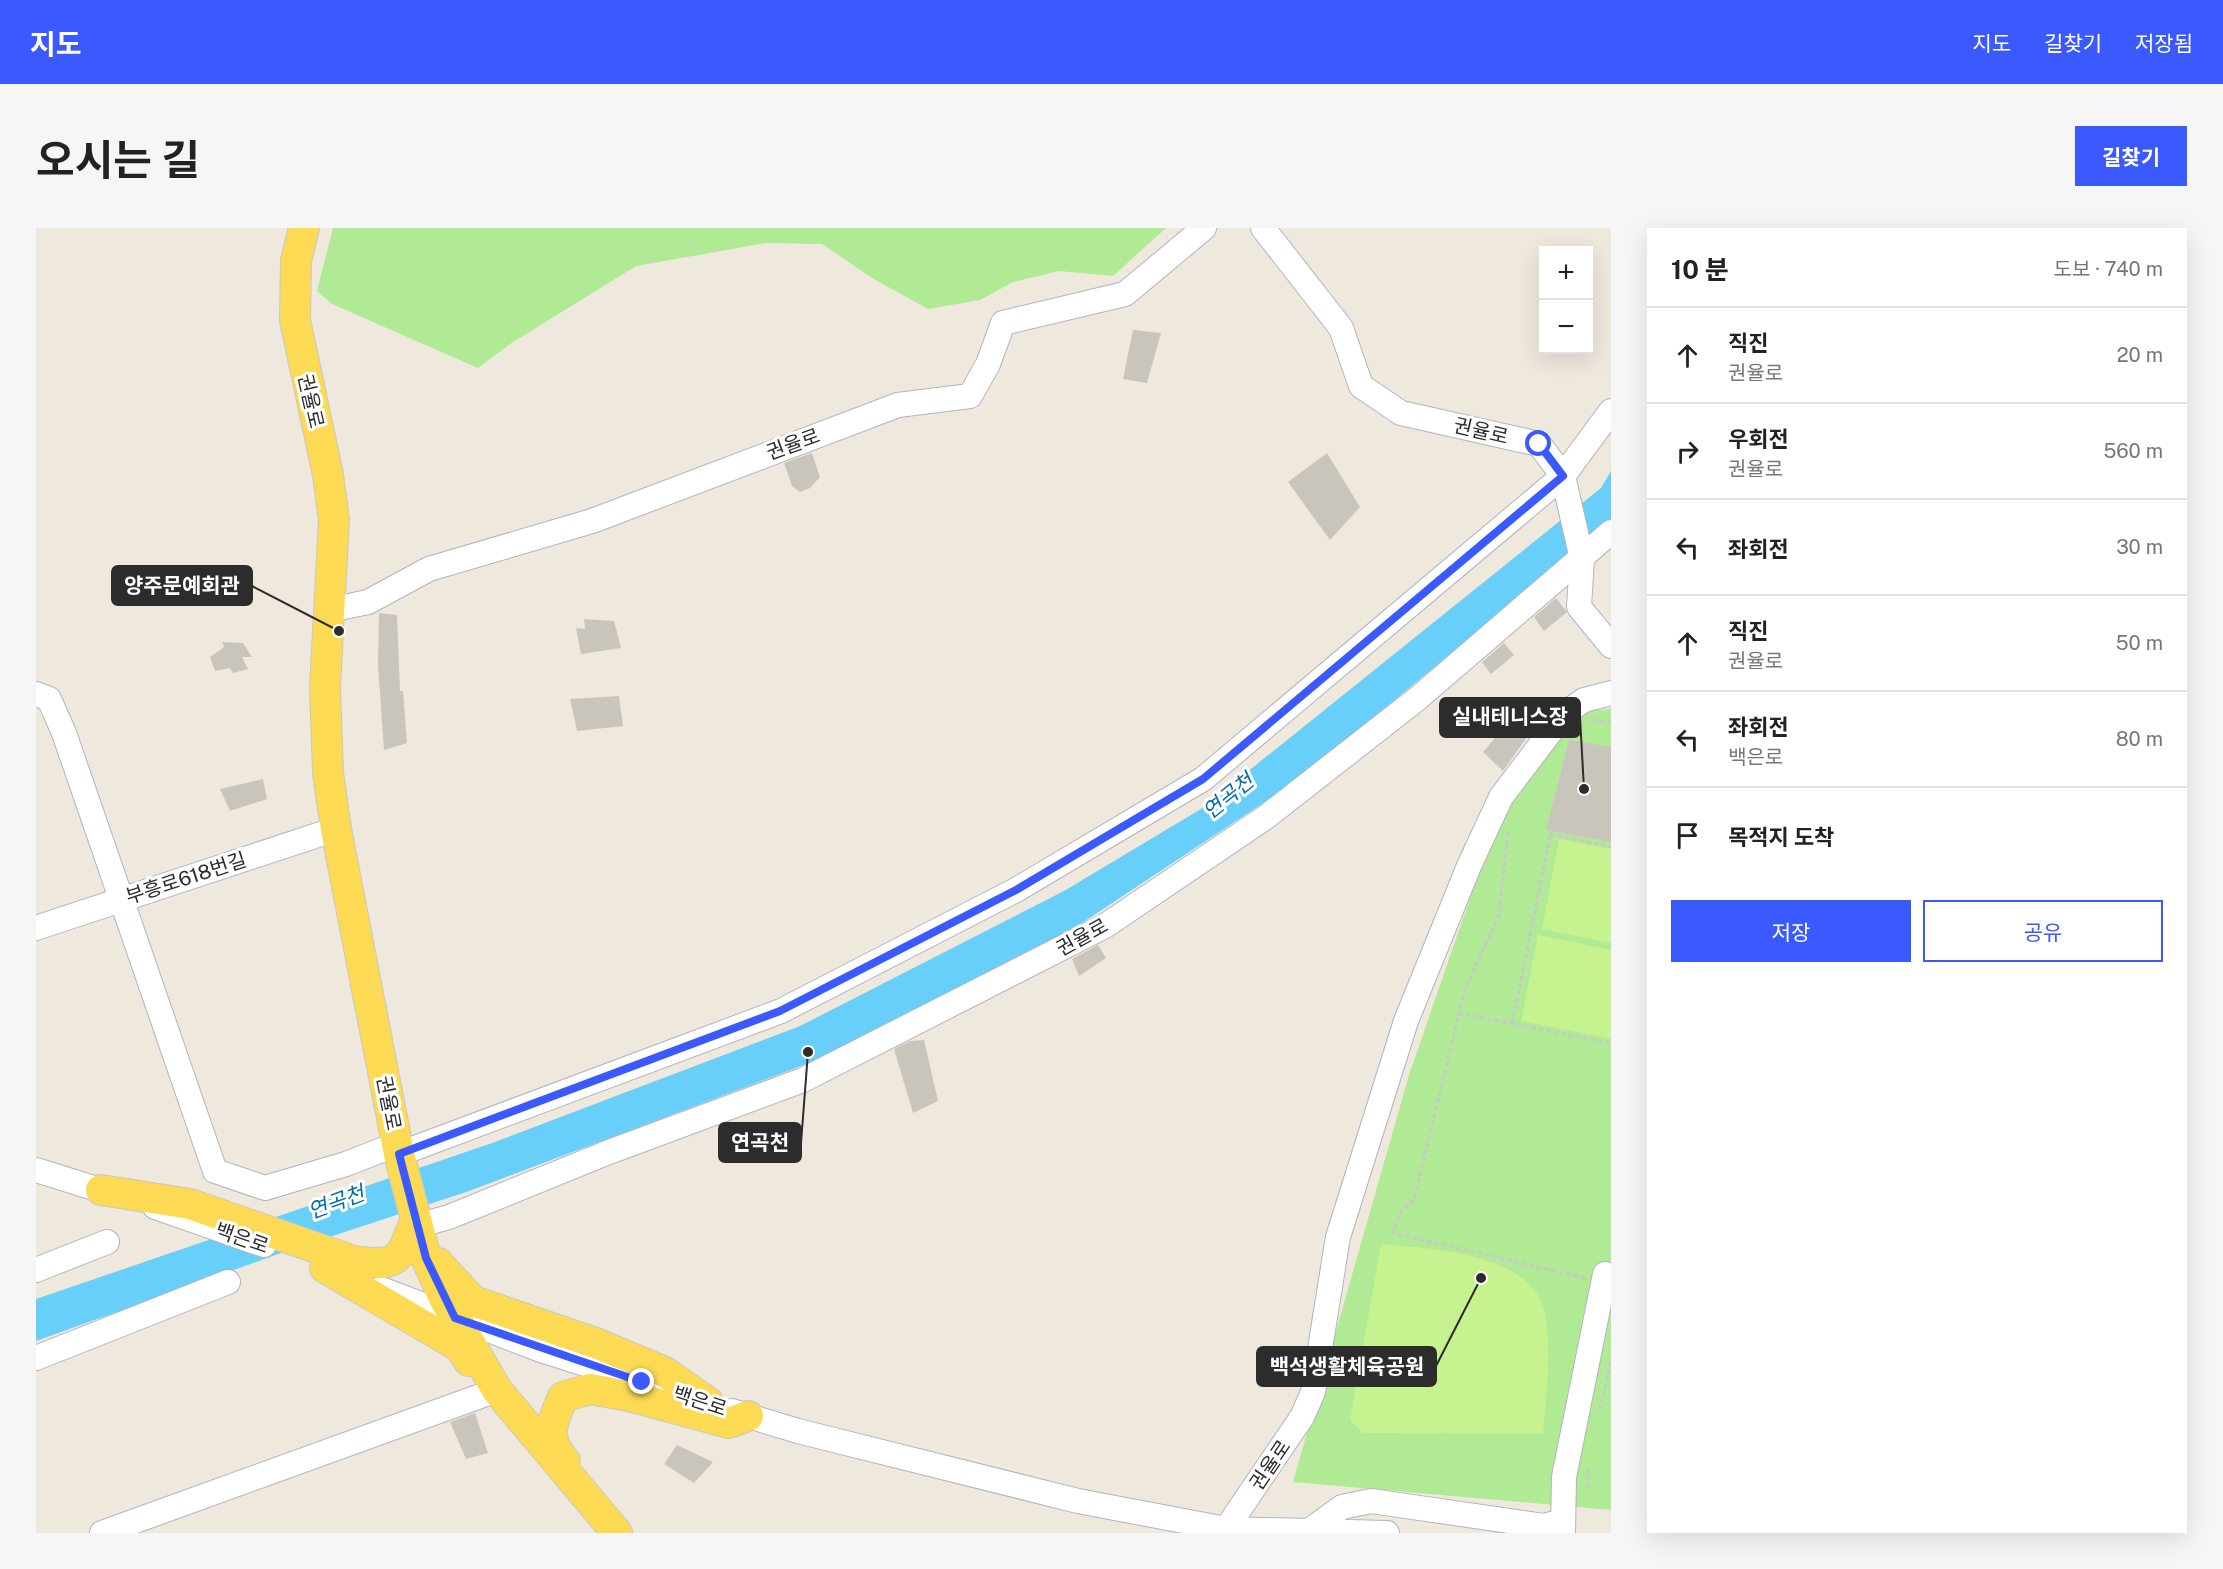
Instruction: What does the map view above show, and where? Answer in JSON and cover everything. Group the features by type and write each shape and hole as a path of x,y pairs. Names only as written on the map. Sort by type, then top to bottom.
{"main road":[{"name":"권율로","path":"304,228 296,261 295,320 332,501 334,539 325,687 326,738 336,829 398,1149"},
{"path":"398,1149 426,1258 493,1392"},
{"path":"100,1190 187,1211 318,1259 460,1347 493,1392 617,1533"},
{"path":"318,1259 377,1265 391,1260 405,1248 417,1226"},
{"path":"417,1226 451,1281 473,1301 598,1344 665,1372 708,1402"},
{"path":"617,1533 579,1476 556,1452 550,1436 552,1424 563,1397 590,1389 629,1396 729,1423 748,1416"}],"street":[{"name":"권율로","path":"330,610 368,602 429,569 592,521 898,405 970,396 988,364 1003,323 1125,294 1204,228"},
{"name":"권율로","path":"398,1149 780,1011 1016,890 1203,779 1563,476 1539,444 1401,413 1361,386 1341,328 1263,228"},
{"path":"1611,411 1563,476 1582,560 1579,607 1611,646"},
{"name":"권율로","path":"417,1226 449,1217 609,1152 803,1080 1105,926 1266,817 1417,699 1582,560 1611,532"},
{"name":"권율로","path":"1223,1531 1302,1417 1313,1392 1338,1237 1406,1021 1469,866 1502,797 1564,714 1584,700 1611,693"},
{"path":"36,694 49,699 64,733 117,889 124,899 215,1171 265,1188 398,1149"},
{"name":"부흥로618번길","path":"36,928 336,829"},
{"path":"36,1170 100,1190"},
{"path":"36,1270 106,1242"},
{"name":"백은로","path":"318,1259 455,1318 541,1350 798,1431 1078,1501 1223,1531 1312,1529 1387,1533"},
{"path":"1312,1529 1342,1507 1371,1502 1562,1527 1564,1477 1598,1278"},
{"path":"36,1358 228,1282"},
{"path":"102,1533 493,1392"}],"path":[{"path":"1582,723 1593,719 1611,723"},
{"path":"1509,826 1499,915 1464,992 1414,1200 1402,1209 1393,1233 1598,1278"},
{"path":"1512,1023 1551,832 1611,847"},
{"path":"1458,1013 1611,1043"}],"green space":[{"path":"333,228 1166,228 1113,276 1059,271 1013,282 980,300 928,309 872,278 822,244 766,243 636,266 510,344 478,368 332,304 317,291"},
{"path":"1611,709 1611,1510 1293,1482 1409,1075 1496,823 1576,711"},
{"path":"1559,839 1611,849 1611,943 1542,929"},
{"path":"1538,935 1611,950 1611,1039 1521,1021"},
{"path":"1381,1244 1426,1248 1477,1258 1501,1266 1522,1278 1537,1293 1545,1314 1548,1344 1543,1434 1363,1433 1350,1420"}],"water":[{"path":"1611,471 1611,520 1302,777 1079,925 809,1063 469,1191 278,1254 36,1341 36,1299 495,1142 800,1026 1064,891 1201,809 1601,488"}],"building":[{"path":"1133,330 1161,333 1147,383 1123,379"},
{"path":"812,453 820,477 810,488 800,492 792,486 784,463"},
{"path":"1327,453 1360,507 1330,540 1288,482"},
{"path":"1556,598 1567,612 1544,631 1534,617"},
{"path":"379,613 397,615 400,691 403,691 407,743 384,750 378,665"},
{"path":"584,619 614,621 621,648 581,654 576,628 585,629"},
{"path":"222,642 243,643 252,657 242,657 248,669 233,673 230,668 215,671 210,657 224,647"},
{"path":"1504,643 1514,655 1491,674 1482,662"},
{"path":"619,696 623,726 577,731 570,699"},
{"path":"1513,717 1532,730 1503,771 1483,752"},
{"path":"1569,740 1611,747 1611,842 1546,830"},
{"path":"263,779 267,799 230,811 220,789"},
{"path":"1098,945 1106,958 1079,976 1072,959"},
{"path":"924,1040 938,1101 913,1113 894,1049 910,1041"},
{"path":"475,1413 488,1453 466,1459 450,1422"},
{"path":"677,1445 713,1462 694,1483 664,1464"}],"place":[{"name":"양주문예회관","path":"339,631"},
{"name":"실내테니스장","path":"1584,789"},
{"name":"연곡천","path":"808,1052"},
{"name":"백석생활체육공원","path":"1481,1278"}],"route":[{"path":"642,1382 541,1350 455,1318 444,1300 426,1258 399,1154 515,1113 749,1025 780,1011 1016,890 1203,779 1467,554 1563,476 1539,444"}]}
